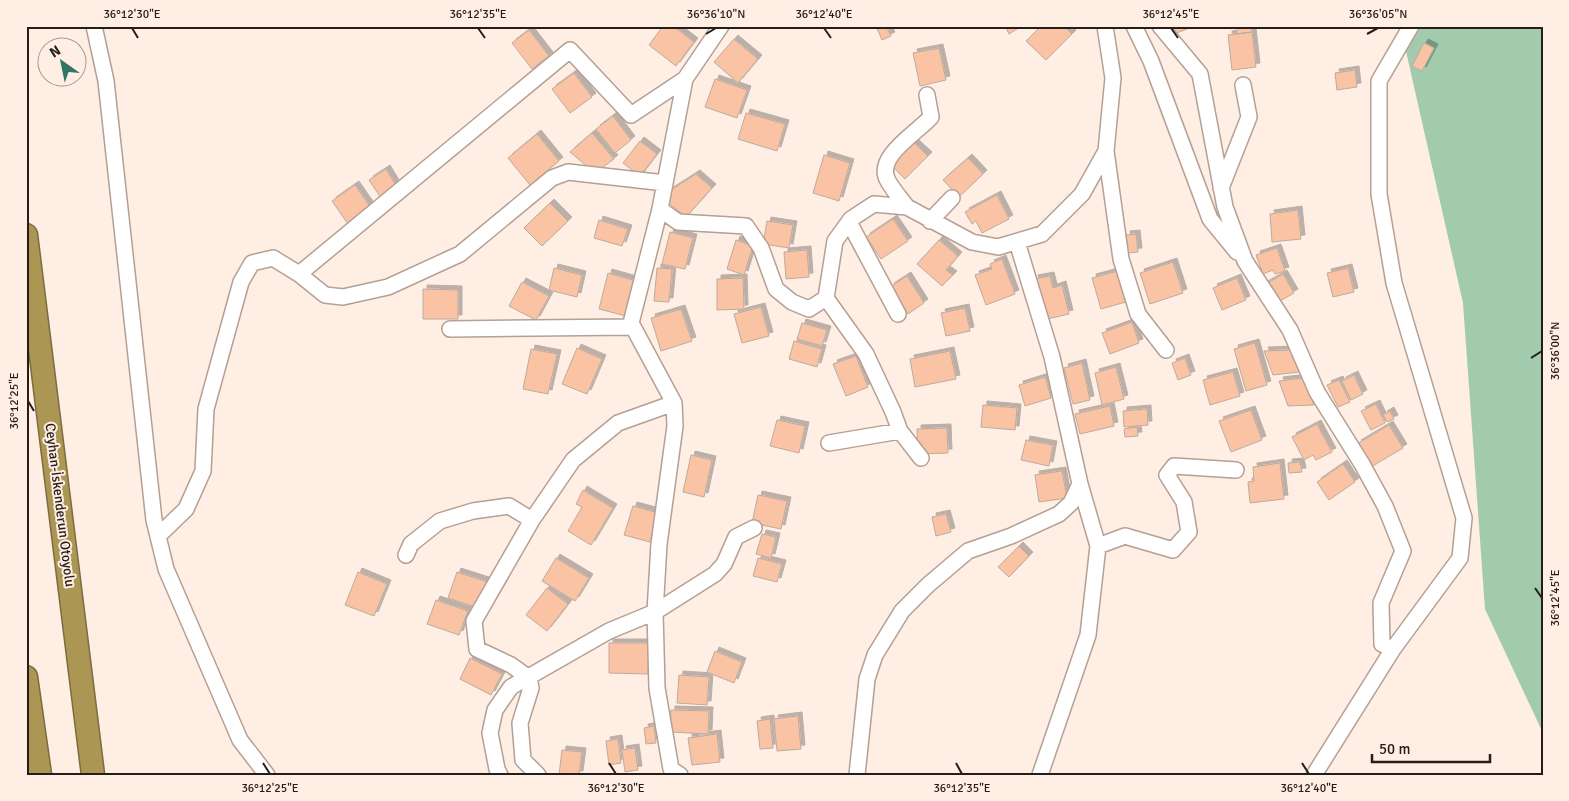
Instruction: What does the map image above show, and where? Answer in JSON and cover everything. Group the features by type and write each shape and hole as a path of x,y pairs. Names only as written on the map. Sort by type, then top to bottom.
{"highway":[{"name":"Ceyhan-İskenderun Otoyolu","path":"26,235 93,775"},
{"path":"26,676 40,775"}],"street":[{"path":"94,26 106,81 121,234 154,520 166,569 240,740 267,775"},
{"path":"299,274 570,50 631,115 685,79 721,26"},
{"path":"1105,26 1113,78 1106,151 1121,259 1138,314 1166,350"},
{"path":"1134,26 1151,61 1210,220 1245,261 1290,330 1317,392 1362,464 1385,506 1402,551 1381,603 1382,644 1393,649"},
{"path":"1160,26 1200,74 1225,207 1245,261"},
{"path":"1314,775 1393,649 1460,558 1464,518 1394,283 1379,194 1379,80 1411,26"},
{"path":"680,775 671,768 663,728 657,688 655,612 659,544 675,426 674,403 631,322 660,209 685,79"},
{"path":"1221,188 1249,117 1243,85"},
{"path":"927,95 931,117 892,154 886,162 884,171 887,180 907,207 972,242 998,247 1042,234 1082,194 1106,151"},
{"path":"158,536 186,509 203,471 206,409 240,282 252,263 273,258 299,274 325,295 343,297 388,287 460,254 552,178 568,172 665,183"},
{"path":"930,221 952,198"},
{"path":"907,207 874,204 849,222 835,241 826,298 866,354 900,431 921,458"},
{"path":"660,209 678,222 746,226 761,248 776,289 792,302 809,309 826,298"},
{"path":"849,222 898,314"},
{"path":"1017,242 1052,357 1080,484 1098,546 1088,635 1040,775"},
{"path":"450,329 633,327"},
{"path":"538,775 523,760 520,723 531,688 529,678 511,665 477,649 474,621 532,520 573,460 618,423 674,403"},
{"path":"829,443 900,431"},
{"path":"1098,546 1125,536 1173,550 1190,532 1184,502 1167,475 1174,466 1236,470"},
{"path":"857,775 867,679 875,655 902,611 928,585 968,551 1011,536 1059,514 1071,503 1080,484"},
{"path":"406,555 411,544 440,521 473,511 509,506 532,520"},
{"path":"500,775 497,769 490,733 495,710 511,687 609,631 655,612 715,574 724,564 736,537 754,528"}],"green space":[{"path":"1406,26 1543,26 1543,733 1485,609 1463,303 1403,38"}],"building":[{"path":"663,26 673,26 694,42 676,66 649,45"},
{"path":"876,26 886,26 891,36 882,40"},
{"path":"1005,26 1019,26 1020,27 1009,34"},
{"path":"1041,26 1064,26 1072,34 1046,60 1026,41"},
{"path":"1172,26 1186,26 1187,29 1174,34"},
{"path":"1237,26 1251,26 1252,32 1237,34"},
{"path":"529,30 549,56 532,69 512,43"},
{"path":"1252,32 1256,67 1232,70 1228,35"},
{"path":"734,39 758,59 738,83 714,62"},
{"path":"1424,43 1434,48 1422,71 1412,66"},
{"path":"939,48 946,80 920,86 913,53"},
{"path":"1355,70 1357,87 1337,90 1335,73"},
{"path":"574,73 592,97 570,113 552,89"},
{"path":"715,79 747,90 737,118 705,107"},
{"path":"746,113 785,124 777,151 738,139"},
{"path":"613,116 631,140 615,153 596,129"},
{"path":"592,133 614,159 595,173 570,152"},
{"path":"537,134 559,161 530,185 508,158"},
{"path":"640,141 657,154 640,176 623,163"},
{"path":"913,142 928,156 905,179 891,165"},
{"path":"824,155 850,163 839,201 813,193"},
{"path":"968,158 983,174 959,197 943,180"},
{"path":"386,169 397,187 381,198 369,180"},
{"path":"696,174 712,188 686,217 666,201 668,192"},
{"path":"355,185 371,208 348,224 332,201"},
{"path":"997,195 1009,219 982,233 976,221 972,224 965,212"},
{"path":"550,203 568,221 542,246 524,228"},
{"path":"1298,210 1301,239 1272,242 1270,214"},
{"path":"893,219 908,241 881,259 866,237"},
{"path":"599,220 628,229 622,246 594,238"},
{"path":"767,221 793,225 789,248 763,244"},
{"path":"670,232 693,238 685,269 662,264"},
{"path":"1136,234 1138,252 1128,253 1126,235"},
{"path":"736,240 753,246 744,275 727,269"},
{"path":"939,240 958,256 946,270 953,275 942,286 917,264"},
{"path":"1277,248 1285,271 1275,274 1273,270 1263,274 1256,255"},
{"path":"807,250 809,277 786,279 784,252"},
{"path":"1002,259 1015,294 986,305 975,275 992,269 990,264"},
{"path":"1173,262 1183,293 1150,304 1140,273"},
{"path":"554,268 582,275 577,297 549,290"},
{"path":"657,268 672,269 669,302 654,301"},
{"path":"1348,268 1354,292 1333,297 1327,273"},
{"path":"1118,271 1126,302 1101,309 1092,278"},
{"path":"608,273 636,281 626,316 599,309"},
{"path":"1283,274 1294,293 1275,304 1264,285"},
{"path":"907,276 924,303 908,314 890,287"},
{"path":"1050,276 1053,288 1062,285 1069,314 1043,320 1034,279"},
{"path":"743,278 744,309 717,310 717,279"},
{"path":"1237,278 1246,300 1222,310 1213,288"},
{"path":"522,282 549,296 536,320 509,306"},
{"path":"423,289 458,290 458,319 423,319"},
{"path":"761,307 769,336 742,343 734,314"},
{"path":"965,308 970,331 946,336 941,313"},
{"path":"681,309 692,341 661,351 651,318"},
{"path":"1132,322 1139,343 1110,354 1102,333"},
{"path":"802,323 827,330 822,346 797,339"},
{"path":"794,341 822,349 817,367 789,359"},
{"path":"1255,343 1267,385 1246,391 1234,349"},
{"path":"577,348 602,359 587,394 562,384"},
{"path":"531,349 557,354 548,394 523,389"},
{"path":"1290,350 1299,372 1273,375 1264,351"},
{"path":"950,351 956,379 915,387 910,359"},
{"path":"856,356 868,387 846,396 833,364"},
{"path":"1185,358 1191,375 1178,380 1172,363"},
{"path":"1082,363 1090,400 1073,404 1064,368"},
{"path":"1116,367 1124,399 1102,405 1095,373"},
{"path":"1233,372 1240,396 1210,405 1203,380"},
{"path":"1354,375 1363,394 1351,400 1342,381"},
{"path":"1045,377 1051,398 1025,406 1019,385"},
{"path":"1303,378 1314,405 1288,406 1279,381"},
{"path":"1339,380 1350,402 1338,407 1327,385"},
{"path":"1376,404 1385,423 1371,430 1361,411"},
{"path":"983,405 1017,408 1015,430 981,427"},
{"path":"1110,406 1114,426 1080,434 1075,414"},
{"path":"1147,409 1148,425 1124,427 1123,411"},
{"path":"1251,410 1262,440 1231,452 1219,421"},
{"path":"1390,411 1394,419 1387,422 1383,415"},
{"path":"777,420 805,426 799,453 770,446"},
{"path":"1317,424 1332,452 1316,460 1313,455 1304,460 1292,437"},
{"path":"1389,425 1403,448 1371,467 1357,444"},
{"path":"1137,427 1138,436 1125,437 1124,429"},
{"path":"947,428 948,453 918,454 917,429"},
{"path":"1026,440 1053,445 1049,466 1021,460"},
{"path":"691,455 712,460 704,497 683,492"},
{"path":"1300,462 1302,472 1289,473 1288,463"},
{"path":"1280,463 1284,499 1250,503 1248,482 1254,481 1253,467"},
{"path":"1343,464 1355,482 1329,500 1317,482"},
{"path":"1062,471 1067,498 1039,502 1035,475"},
{"path":"583,490 613,508 591,545 568,531 582,507 576,504"},
{"path":"758,495 787,501 781,529 752,523"},
{"path":"633,506 659,513 650,542 624,535"},
{"path":"946,514 951,532 936,536 932,517"},
{"path":"762,534 776,537 771,558 756,554"},
{"path":"1019,546 1029,556 1009,577 998,567"},
{"path":"556,558 589,578 575,601 542,581"},
{"path":"758,558 782,564 777,582 753,576"},
{"path":"358,572 387,584 374,616 345,605"},
{"path":"457,572 488,582 478,608 448,598"},
{"path":"547,588 568,604 547,631 526,615"},
{"path":"436,600 468,611 459,635 427,624"},
{"path":"609,643 649,643 648,674 609,673"},
{"path":"715,651 742,662 734,683 707,672"},
{"path":"470,658 502,674 491,695 460,679"},
{"path":"679,675 709,677 707,705 677,703"},
{"path":"671,710 709,711 708,734 670,732"},
{"path":"798,716 801,749 777,751 774,719"},
{"path":"770,719 773,748 760,749 757,721"},
{"path":"654,726 656,743 646,744 644,728"},
{"path":"717,734 720,762 692,765 688,738"},
{"path":"618,739 621,763 609,765 606,741"},
{"path":"635,748 638,770 625,772 622,750"},
{"path":"562,750 582,752 579,775 559,775"}]}
